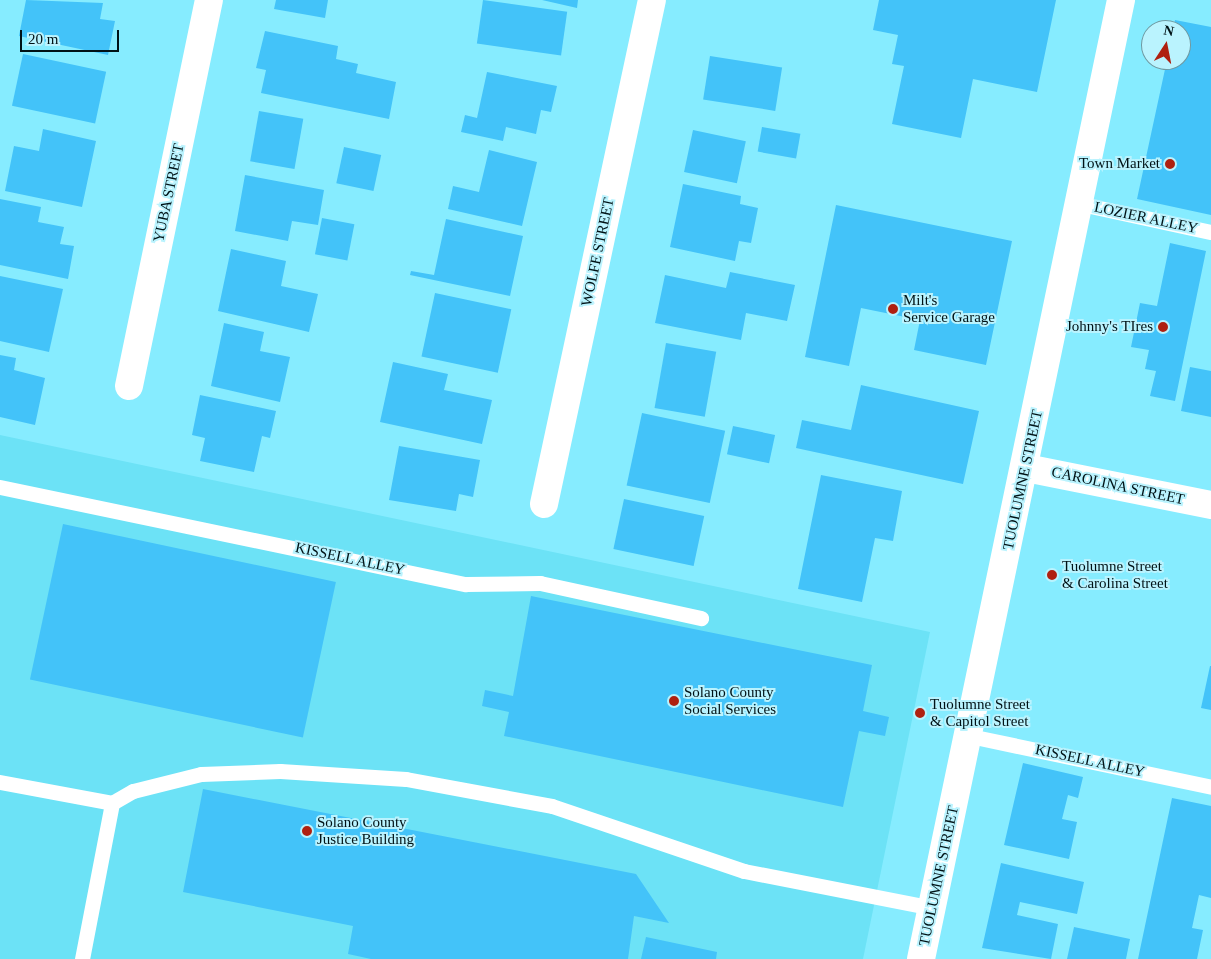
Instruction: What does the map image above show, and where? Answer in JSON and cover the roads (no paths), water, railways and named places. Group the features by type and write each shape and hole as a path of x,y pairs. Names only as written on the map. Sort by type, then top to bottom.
{"street":[{"name":"YUBA STREET","path":"129,386 209,0"},
{"name":"WOLFE STREET","path":"544,504 652,0"},
{"name":"TUOLUMNE STREET","path":"921,959 1026,468 1121,0"},
{"name":"CAROLINA STREET","path":"1026,468 1211,505"}],"lane":[{"name":"LOZIER ALLEY","path":"1081,204 1211,232"},
{"name":"KISSELL ALLEY","path":"1,490 466,584 540,584 701,618"},
{"name":"KISSELL ALLEY","path":"970,736 1211,787"},
{"path":"0,782 112,803 151,785 201,774 280,771 406,779 552,806 744,870 932,908"},
{"path":"82,959 112,803"}],"place":[{"name":"Town Market","path":"1170,164"},
{"name":"Milt's Service Garage","path":"893,309"},
{"name":"Johnny's TIres","path":"1163,327"},
{"name":"Tuolumne Street & Carolina Street","path":"1052,575"},
{"name":"Solano County Social Services","path":"674,701"},
{"name":"Tuolumne Street & Capitol Street","path":"920,713"},
{"name":"Solano County Justice Building","path":"307,831"}]}
